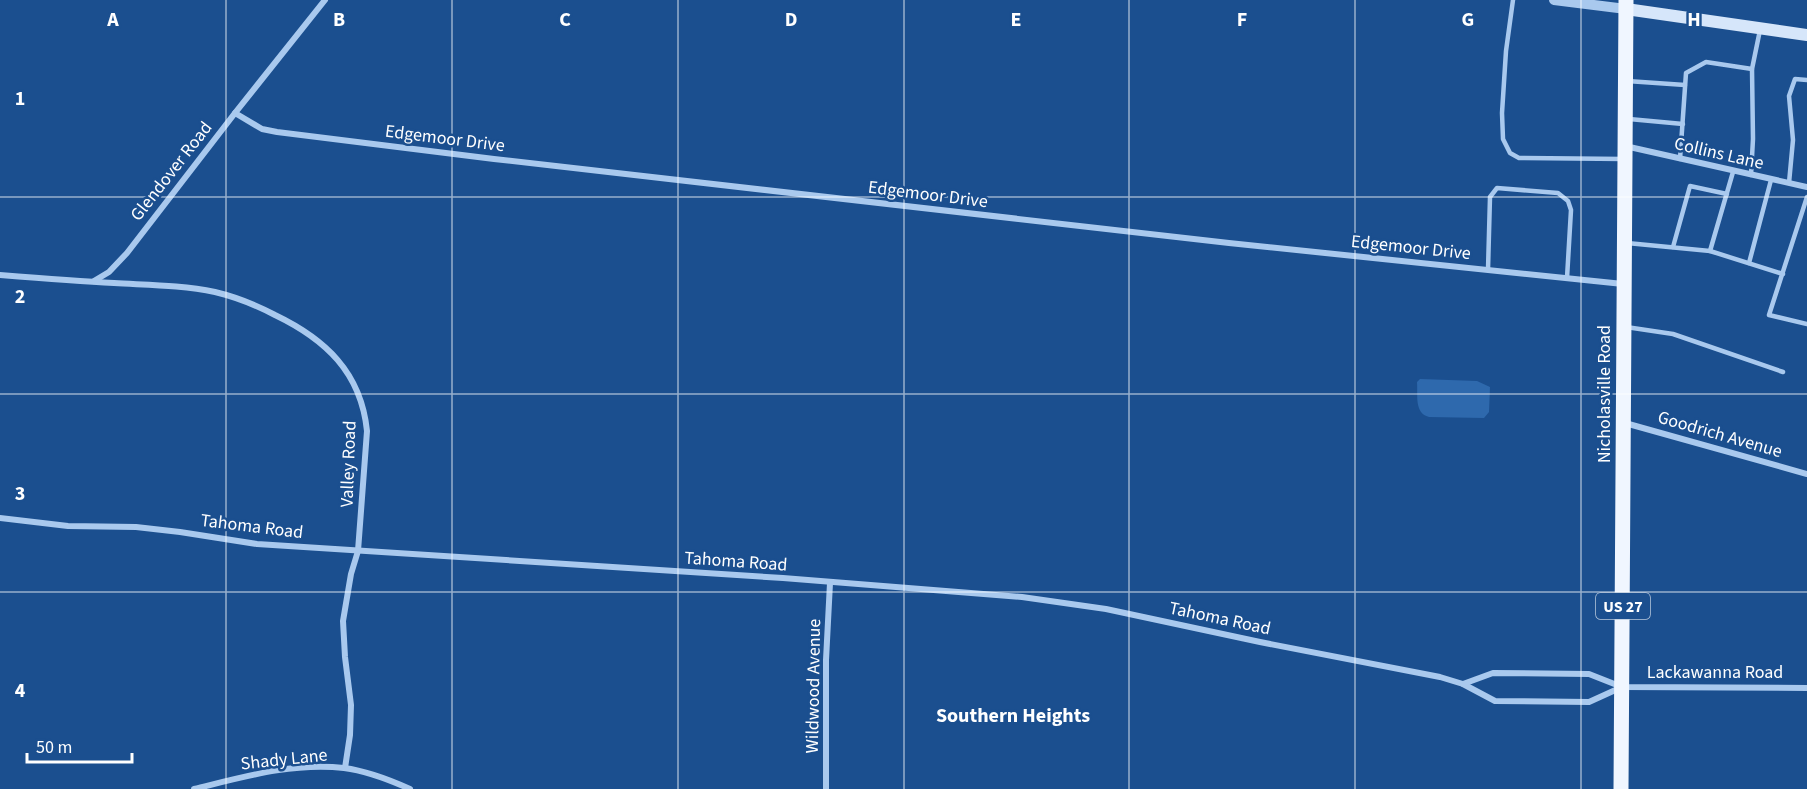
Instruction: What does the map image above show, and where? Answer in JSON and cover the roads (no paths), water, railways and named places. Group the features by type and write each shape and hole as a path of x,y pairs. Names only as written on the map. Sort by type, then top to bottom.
{"main road":[{"name":"Nicholasville Road","path":"1621,789 1626,5"},
{"path":"1626,5 1807,35"}],"street":[{"name":"Glendover Road","path":"91,282 109,272 127,253 325,0"},
{"path":"1554,0 1626,5"},
{"name":"Edgemoor Drive","path":"235,113 259,127 277,132 494,159 1229,243 1623,284"},
{"name":"Collins Lane","path":"1625,152 1680,160 1807,187"},
{"path":"0,275 91,282"},
{"name":"Valley Road","path":"91,282 172,286 216,293 266,310 293,324 323,344 352,380 365,416 366,449 358,551 351,574 343,621 351,705 350,735 345,768"},
{"name":"Goodrich Avenue","path":"1624,423 1807,474"},
{"name":"Tahoma Road","path":"0,518 68,526 136,527 257,544 783,578 1022,597 1106,609 1440,677 1463,684 1495,701 1589,702 1622,687"},
{"name":"Wildwood Avenue","path":"826,789 826,660 830,583"},
{"path":"1463,684 1493,673 1589,674 1622,687"},
{"name":"Lackawanna Road","path":"1622,687 1807,688"},
{"name":"Shady Lane","path":"194,789 258,773 314,767 345,768 387,779 410,789"}],"lane":[{"path":"1513,0 1506,51 1502,113 1503,140 1510,153 1520,158 1625,152"},
{"path":"1750,175 1753,139 1752,69 1760,27"},
{"path":"1680,160 1686,73 1706,62 1752,69"},
{"path":"1789,183 1793,140 1789,96 1795,79 1807,80"},
{"path":"1625,81 1684,85"},
{"path":"1625,119 1683,124"},
{"path":"1710,251 1733,172"},
{"path":"1749,263 1771,180"},
{"path":"1673,247 1690,186 1727,194"},
{"path":"1488,270 1490,197 1497,188 1558,194 1568,201 1571,210 1567,278"},
{"path":"1807,197 1769,315 1807,324"},
{"path":"1624,243 1710,251 1783,274"},
{"path":"1624,326 1673,334 1784,372"}],"district":[{"name":"Southern Heights","path":"1013,715"}]}
